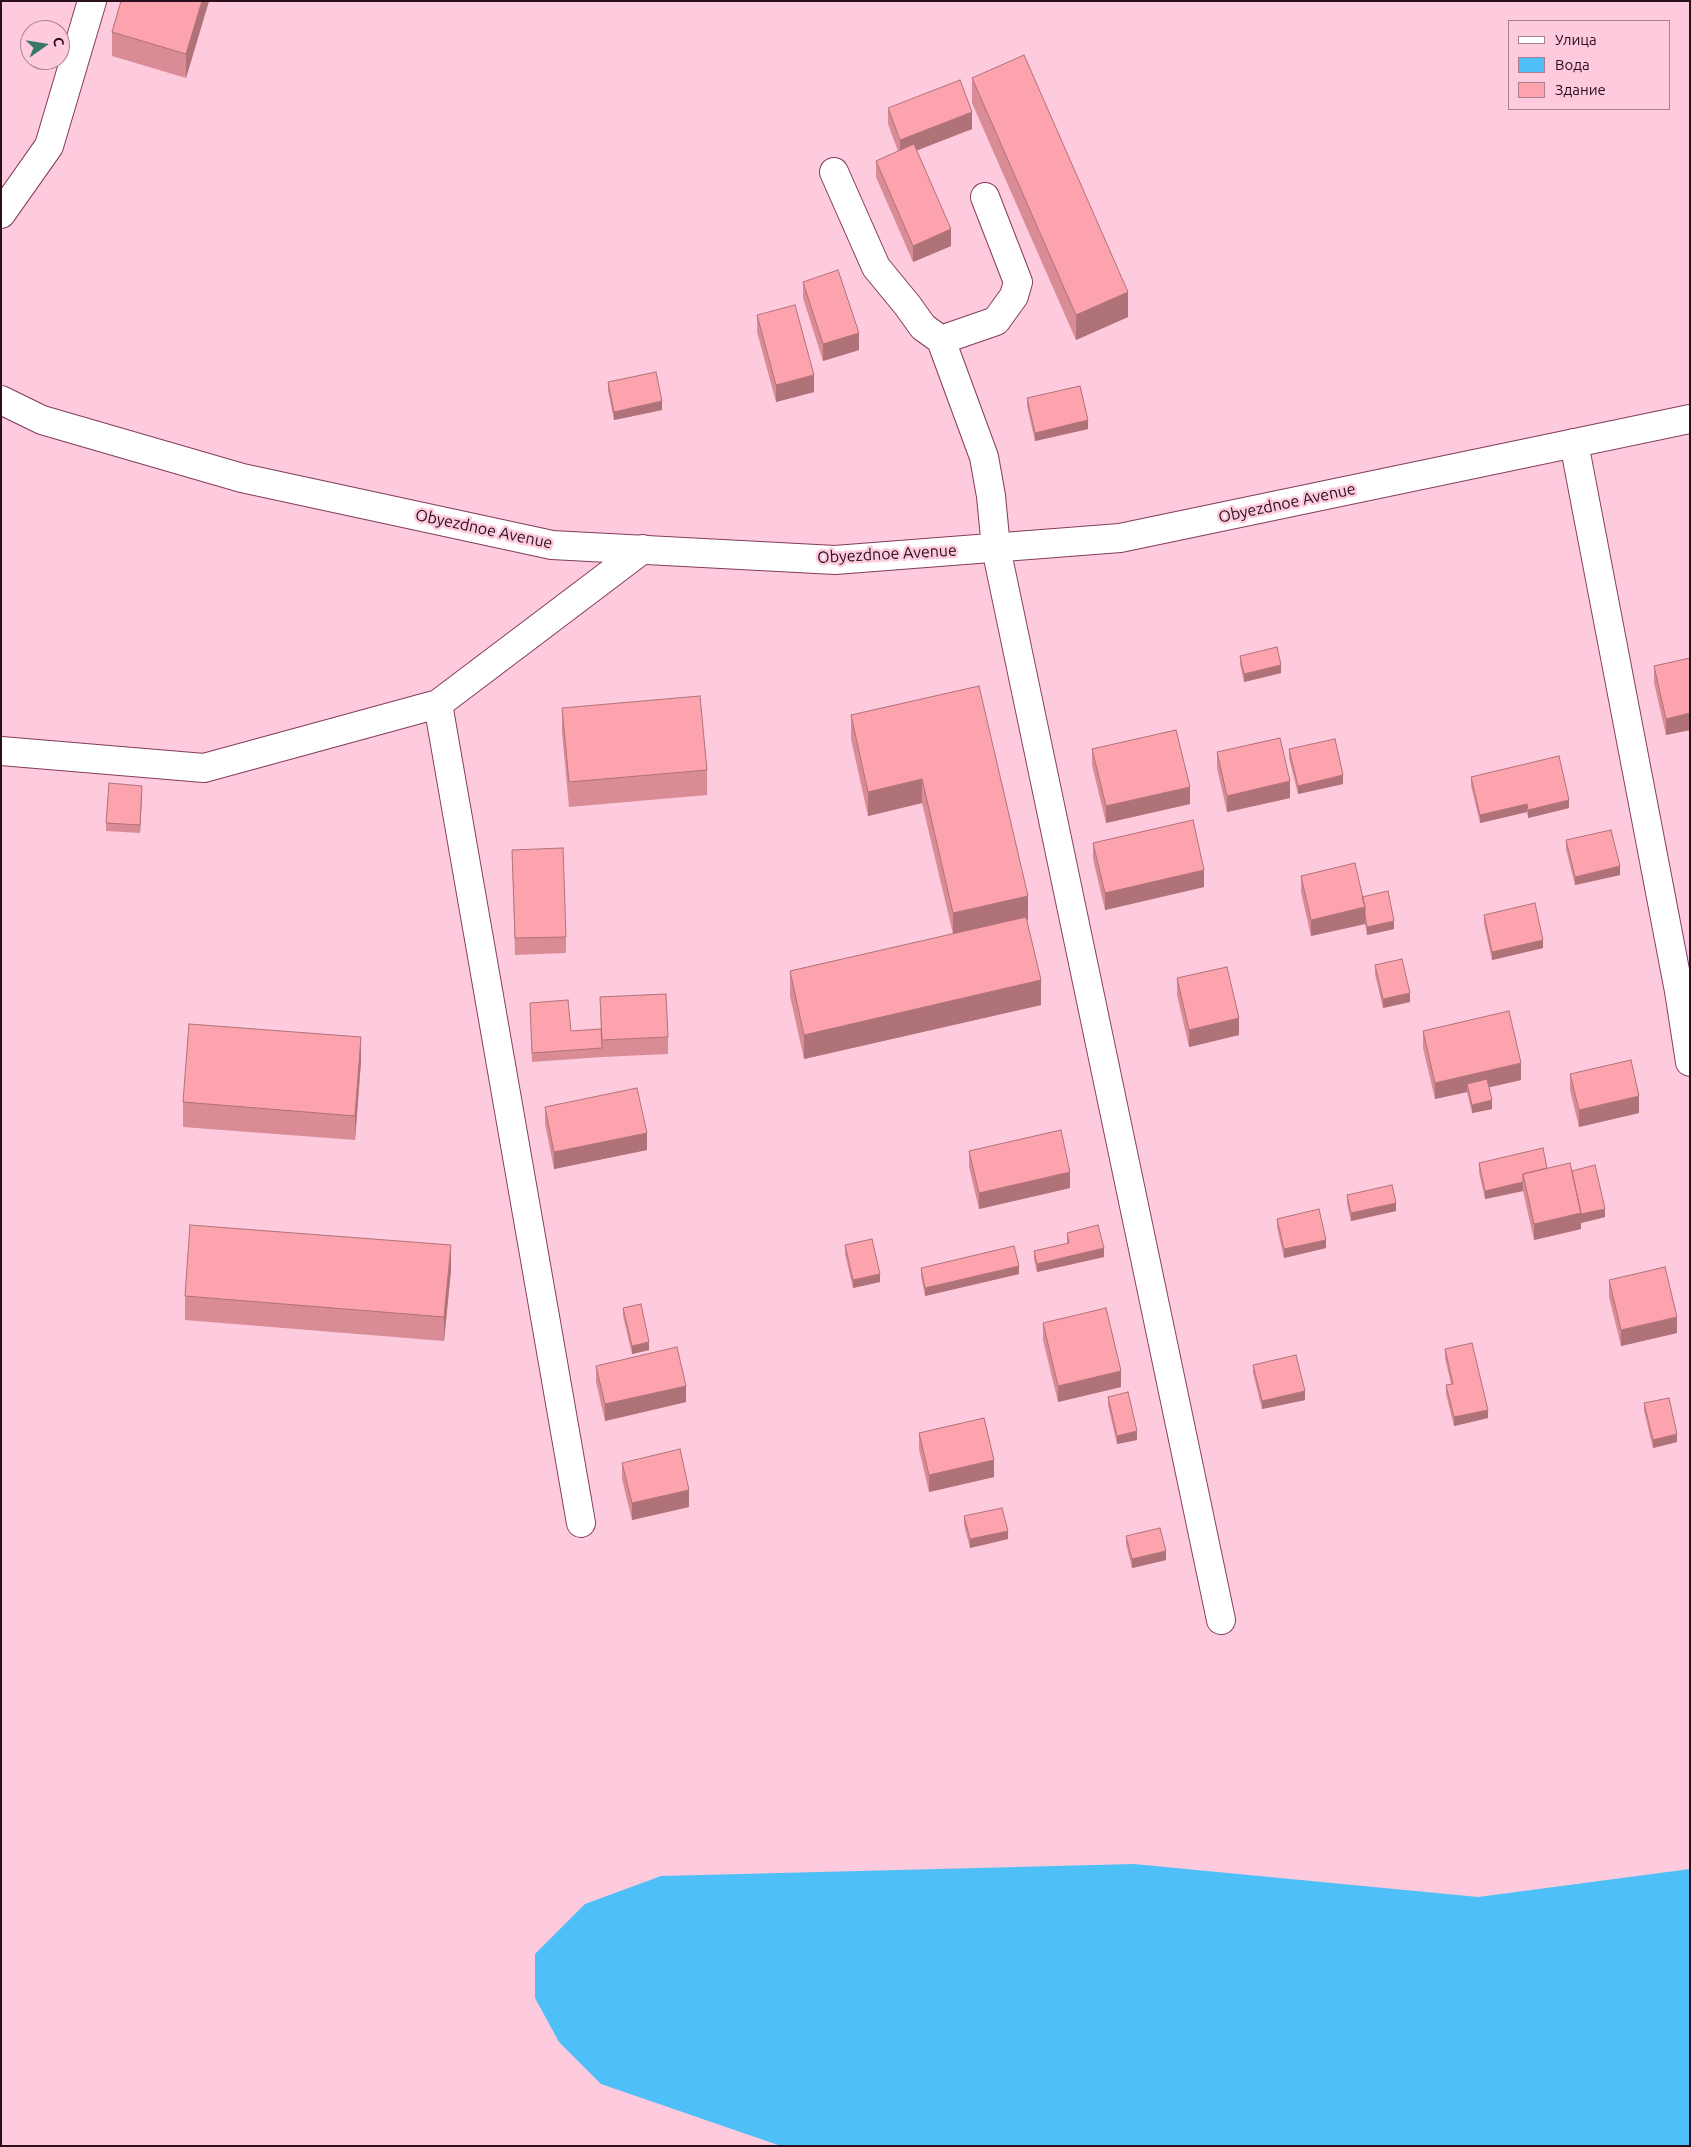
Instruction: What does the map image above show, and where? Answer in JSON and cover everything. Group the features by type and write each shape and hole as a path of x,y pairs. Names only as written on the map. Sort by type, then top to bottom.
{"main road":[{"path":"1,214 49,146 92,1"},
{"path":"834,172 876,267 923,327 941,340 984,458 991,496 996,548 1220,1620"},
{"path":"941,340 996,320 1014,296 1018,282 985,197"},
{"name":"Obyezdnoe Avenue","path":"1,400 42,420 242,478 552,545 835,560 1120,538 1690,419"},
{"path":"1574,443 1679,991 1690,1062"},
{"path":"1,751 204,768 438,704 643,549"},
{"path":"438,704 582,1523"}],"water":[{"path":"1134,1864 1478,1897 1690,1869 1690,2146 781,2146 601,2084 559,2042 535,1998 535,1954 585,1904 661,1876"}],"building":[{"path":"121,1 202,1 186,54 112,32"},
{"path":"1024,55 1128,292 1076,315 972,78"},
{"path":"960,80 972,112 900,140 888,108"},
{"path":"914,144 951,229 913,246 876,161"},
{"path":"838,270 859,333 823,344 803,282"},
{"path":"795,305 814,375 776,385 757,315"},
{"path":"656,372 662,401 614,412 608,382"},
{"path":"1080,386 1088,420 1035,433 1027,398"},
{"path":"1277,647 1281,665 1244,674 1240,656"},
{"path":"1690,658 1690,713 1666,719 1654,666"},
{"path":"979,686 1028,896 953,913 922,779 868,792 851,715"},
{"path":"700,696 707,770 569,782 562,708"},
{"path":"1176,730 1190,787 1106,806 1092,749"},
{"path":"1280,738 1290,781 1227,796 1217,752"},
{"path":"1335,739 1343,775 1298,786 1289,749"},
{"path":"1559,756 1569,800 1528,810 1527,804 1480,815 1471,777"},
{"path":"109,783 142,786 140,825 106,823"},
{"path":"1193,820 1204,870 1105,893 1093,843"},
{"path":"1611,830 1620,866 1575,877 1566,840"},
{"path":"563,848 566,937 515,938 512,850"},
{"path":"1355,863 1365,907 1311,920 1301,876"},
{"path":"1388,891 1394,921 1367,927 1362,897"},
{"path":"1535,903 1543,940 1492,952 1484,915"},
{"path":"1026,917 1041,980 804,1035 790,971"},
{"path":"1402,959 1410,993 1383,999 1375,965"},
{"path":"1227,967 1239,1018 1189,1030 1177,978"},
{"path":"666,994 668,1037 602,1040 600,997"},
{"path":"568,1000 571,1031 601,1029 602,1048 532,1053 530,1003"},
{"path":"1509,1011 1521,1063 1435,1083 1423,1031"},
{"path":"189,1024 361,1037 355,1116 183,1102"},
{"path":"1631,1060 1639,1096 1579,1110 1570,1074"},
{"path":"1487,1079 1492,1100 1472,1105 1467,1084"},
{"path":"637,1088 647,1133 554,1152 545,1107"},
{"path":"1061,1130 1070,1172 979,1193 969,1151"},
{"path":"1543,1148 1547,1168 1523,1174 1523,1182 1485,1191 1479,1163"},
{"path":"1570,1163 1581,1213 1534,1224 1523,1174"},
{"path":"1595,1165 1605,1209 1581,1214 1572,1171"},
{"path":"1392,1185 1396,1203 1351,1213 1347,1195"},
{"path":"1319,1209 1326,1240 1284,1249 1277,1219"},
{"path":"190,1225 451,1245 444,1317 185,1296"},
{"path":"1098,1225 1104,1248 1037,1264 1034,1251 1069,1243 1067,1233"},
{"path":"872,1239 880,1274 853,1280 845,1245"},
{"path":"1014,1246 1019,1266 925,1288 921,1268"},
{"path":"1665,1267 1677,1317 1621,1330 1609,1280"},
{"path":"641,1304 649,1342 632,1346 623,1308"},
{"path":"1106,1308 1121,1371 1058,1386 1043,1323"},
{"path":"1472,1343 1488,1410 1454,1417 1446,1385 1453,1384 1445,1349"},
{"path":"677,1347 686,1386 605,1404 596,1366"},
{"path":"1296,1355 1305,1391 1262,1401 1253,1365"},
{"path":"1128,1392 1137,1431 1117,1436 1108,1397"},
{"path":"1669,1398 1677,1434 1653,1440 1644,1403"},
{"path":"984,1418 994,1460 929,1475 919,1433"},
{"path":"680,1449 689,1490 632,1503 622,1463"},
{"path":"1002,1508 1008,1531 970,1539 964,1516"},
{"path":"1160,1528 1166,1551 1132,1559 1126,1536"}]}
